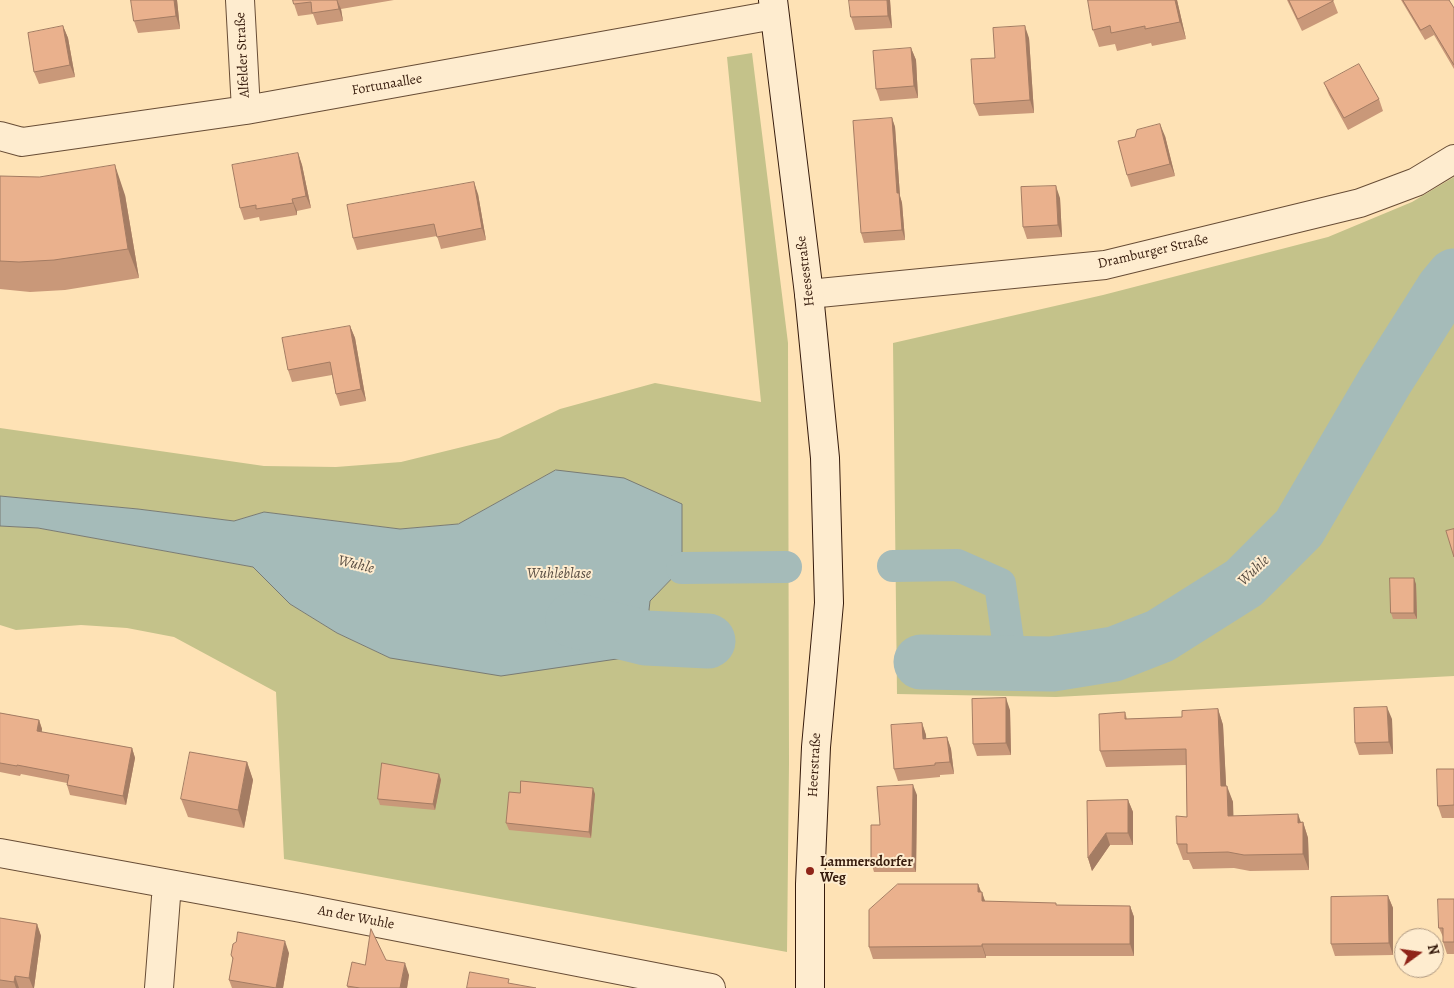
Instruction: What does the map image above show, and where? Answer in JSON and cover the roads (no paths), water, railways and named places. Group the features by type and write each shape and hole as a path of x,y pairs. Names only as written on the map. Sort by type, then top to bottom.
{"street":[{"name":"Alfelder Straße","path":"240,0 246,110"},
{"name":"Fortunaallee","path":"0,136 22,142 246,110 773,7"},
{"name":"Heesestraße","path":"773,7 809,294 825,458 828,543"},
{"name":"Dramburger Straße","path":"809,294 1106,264 1360,203 1416,182 1454,159"},
{"name":"Heerstraße","path":"810,988 810,877 816,747 829,604 828,543"},
{"name":"An der Wuhle","path":"0,853 320,911 711,988"},
{"path":"159,988 168,884"}],"water":[{"name":"Wuhleblase","path":"556,470 624,478 682,504 682,568 650,601 644,655 501,676 390,658 337,633 290,604 253,567 38,528 0,526 0,496 138,509 234,521 264,512 400,529 458,524"}],"waterway":[{"name":"Wuhle","path":"921,662 1052,664 1114,654 1160,636 1244,583 1299,528 1385,381 1444,288 1454,276"},
{"path":"893,566 957,565 1000,584 1011,662"},
{"path":"682,568 786,567"},
{"name":"Wuhle","path":"573,620 646,638 708,641"}],"place":[{"name":"Lammersdorfer Weg","path":"810,871"}]}
